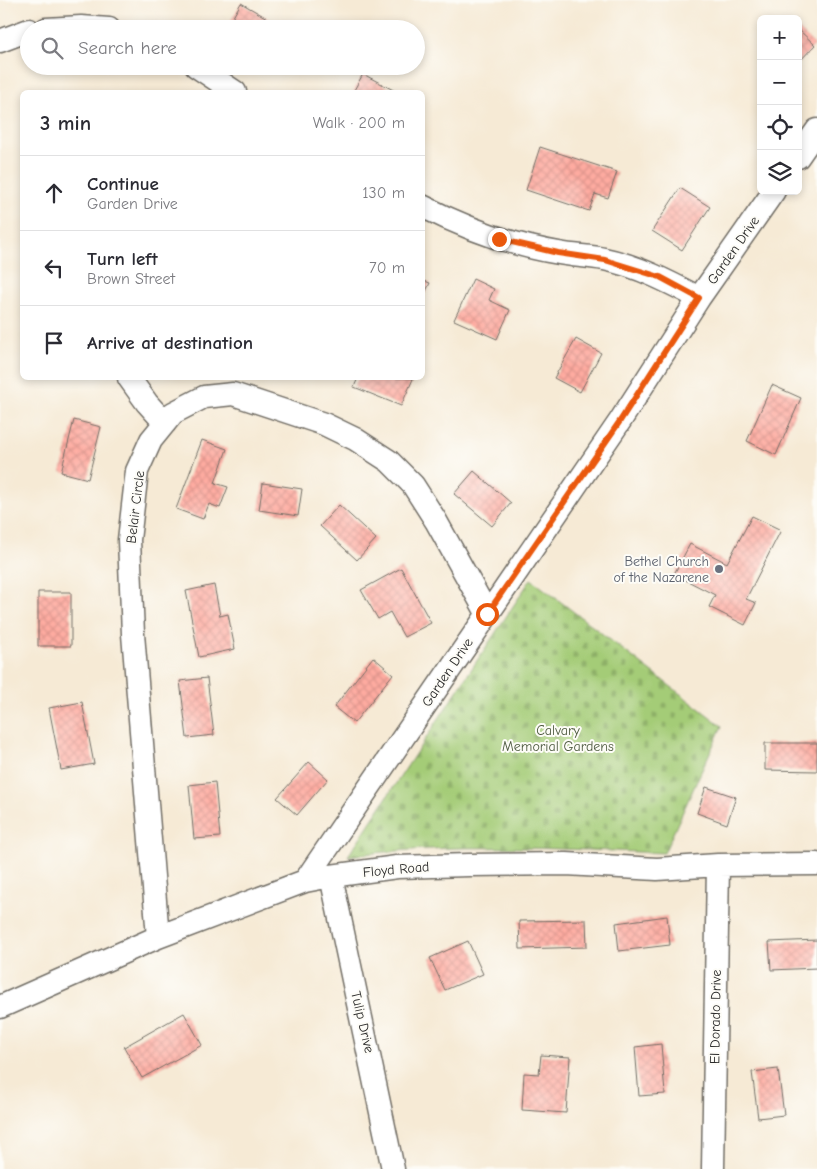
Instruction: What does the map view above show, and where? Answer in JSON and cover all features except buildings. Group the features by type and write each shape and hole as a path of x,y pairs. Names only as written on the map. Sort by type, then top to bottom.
{"street":[{"path":"0,41 20,33"},
{"path":"210,75 232,90"},
{"path":"802,151 817,130"},
{"name":"Garden Drive","path":"305,881 620,421 699,298 771,195"},
{"path":"425,208 499,239 558,253 605,260 660,277 699,298"},
{"path":"130,380 147,403 165,422"},
{"name":"Belair Circle","path":"158,937 132,634 129,540 137,472 151,440 173,413 204,397 233,394 324,424 389,460 413,485 436,520 487,614"},
{"name":"Floyd Road","path":"0,1007 158,937 305,881 332,876 397,867 566,864 657,869 718,865 817,864"},
{"name":"El Dorado Drive","path":"713,1169 718,865"},
{"name":"Tulip Drive","path":"332,876 393,1169"}],"green space":[{"name":"Calvary Memorial Gardens","path":"531,579 722,726 664,853 546,848 466,848 427,849 348,856"}],"place":[{"name":"Bethel Church of the Nazarene","path":"719,569"}],"route":[{"path":"487,614 620,421 699,298 660,277 605,260 558,253 499,239"}]}
